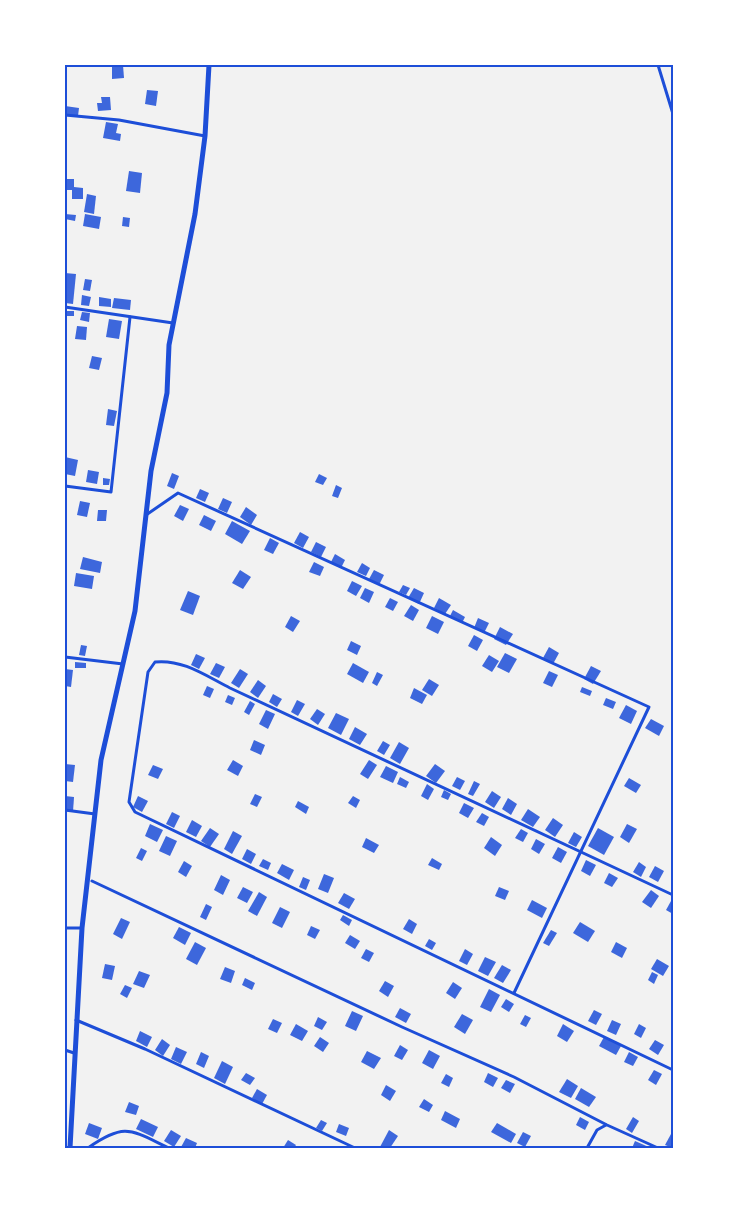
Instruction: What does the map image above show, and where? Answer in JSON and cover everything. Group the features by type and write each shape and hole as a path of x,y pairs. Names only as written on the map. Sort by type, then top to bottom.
{"street":[{"path":"70,1148 82,928 101,760 135,611 151,471 167,394 169,345 195,214 205,136 209,65"}],"lane":[{"path":"658,65 673,114"},
{"path":"65,115 118,120 205,136"},
{"path":"65,307 174,323"},
{"path":"65,486 111,492 130,317"},
{"path":"146,515 178,493 649,707 514,992"},
{"path":"65,657 123,664"},
{"path":"673,895 183,664 169,661 155,662 148,672 129,802 135,812 514,992 673,1070"},
{"path":"65,810 95,814"},
{"path":"92,881 402,1027 514,1077 607,1125 658,1148"},
{"path":"65,928 82,928"},
{"path":"76,1020 145,1049 355,1148"},
{"path":"65,1050 74,1052"},
{"path":"586,1148 597,1130 607,1125"},
{"path":"88,1148 112,1133 128,1130 169,1148"}],"building":[{"path":"112,65 123,65 124,78 112,79"},
{"path":"147,90 158,91 156,106 145,104"},
{"path":"101,97 110,97 111,110 98,111 97,103 102,103"},
{"path":"65,106 79,108 78,116 65,115"},
{"path":"106,122 118,124 116,133 121,134 120,141 103,138"},
{"path":"129,171 142,173 140,193 126,191"},
{"path":"65,179 74,179 74,187 83,188 83,199 72,199 72,190 65,190"},
{"path":"87,194 96,196 94,214 84,212"},
{"path":"65,214 76,215 75,221 65,219"},
{"path":"85,214 101,217 99,229 83,226"},
{"path":"123,217 130,218 129,227 122,226"},
{"path":"65,273 76,274 73,304 65,303"},
{"path":"85,279 92,280 90,291 83,290"},
{"path":"82,295 91,297 89,306 81,305"},
{"path":"99,297 111,299 111,307 99,306"},
{"path":"114,298 131,300 130,310 112,308"},
{"path":"65,311 74,311 74,316 65,316"},
{"path":"82,312 90,313 89,322 80,320"},
{"path":"109,319 122,321 119,339 106,337"},
{"path":"77,326 87,327 86,340 75,339"},
{"path":"92,356 102,358 99,370 89,368"},
{"path":"108,409 117,411 114,426 106,425"},
{"path":"65,457 78,460 75,476 65,474"},
{"path":"88,470 99,472 97,484 86,482"},
{"path":"172,473 179,476 174,489 167,486"},
{"path":"319,474 327,478 323,485 315,482"},
{"path":"103,478 110,479 109,485 103,485"},
{"path":"336,485 342,488 338,498 332,496"},
{"path":"200,489 209,493 205,502 196,498"},
{"path":"223,498 232,502 227,513 218,509"},
{"path":"80,501 90,503 87,517 77,515"},
{"path":"180,505 189,509 183,521 174,516"},
{"path":"246,507 257,515 251,525 240,517"},
{"path":"98,510 107,510 106,521 97,521"},
{"path":"204,515 216,521 211,531 199,525"},
{"path":"232,521 250,531 242,544 225,534"},
{"path":"300,532 309,537 303,548 294,543"},
{"path":"270,538 279,543 273,554 264,550"},
{"path":"316,542 326,547 321,557 311,552"},
{"path":"335,554 345,560 341,568 331,562"},
{"path":"83,557 102,562 100,573 80,569"},
{"path":"314,562 324,567 320,576 309,572"},
{"path":"362,563 370,568 366,576 357,572"},
{"path":"240,570 251,577 243,589 232,583"},
{"path":"374,570 384,575 379,585 369,579"},
{"path":"76,573 94,576 92,589 74,586"},
{"path":"352,581 362,586 356,596 347,591"},
{"path":"403,585 410,588 406,595 399,592"},
{"path":"365,588 374,592 369,603 360,598"},
{"path":"414,588 424,593 419,604 408,598"},
{"path":"188,591 200,596 193,615 180,610"},
{"path":"390,598 398,602 393,611 385,607"},
{"path":"439,598 451,605 445,614 434,608"},
{"path":"411,605 419,610 413,621 404,616"},
{"path":"453,610 465,617 462,623 450,616"},
{"path":"291,616 300,621 293,632 285,627"},
{"path":"432,616 444,622 438,634 426,628"},
{"path":"478,618 489,623 484,633 474,628"},
{"path":"500,627 513,634 506,645 494,639"},
{"path":"474,635 483,640 477,651 468,646"},
{"path":"351,641 361,646 357,655 347,650"},
{"path":"81,645 87,646 85,656 79,655"},
{"path":"549,647 559,653 553,664 543,658"},
{"path":"505,653 517,659 509,673 497,667"},
{"path":"196,654 205,658 199,669 191,665"},
{"path":"489,655 499,661 492,672 482,666"},
{"path":"75,662 86,663 86,668 75,668"},
{"path":"216,663 225,667 219,678 210,674"},
{"path":"353,663 369,672 363,683 347,674"},
{"path":"591,666 601,671 593,684 584,679"},
{"path":"65,669 73,670 71,687 65,686"},
{"path":"240,669 248,674 239,688 231,683"},
{"path":"549,671 558,675 552,687 543,683"},
{"path":"377,672 383,675 377,686 372,683"},
{"path":"429,679 439,685 432,696 422,690"},
{"path":"258,680 266,686 258,698 250,692"},
{"path":"207,686 214,689 210,698 203,695"},
{"path":"582,687 592,691 590,696 580,692"},
{"path":"414,688 427,695 422,704 410,698"},
{"path":"273,694 282,699 277,707 269,702"},
{"path":"228,695 235,698 232,705 225,702"},
{"path":"606,698 616,702 613,709 603,705"},
{"path":"297,700 305,704 298,716 291,712"},
{"path":"250,701 255,704 249,715 244,712"},
{"path":"626,705 637,711 631,724 619,718"},
{"path":"317,709 325,714 318,725 310,719"},
{"path":"266,710 275,714 268,729 259,724"},
{"path":"336,713 349,719 341,735 328,728"},
{"path":"651,719 664,726 659,736 645,728"},
{"path":"355,727 367,734 360,745 349,739"},
{"path":"254,740 265,745 261,755 250,750"},
{"path":"383,741 390,745 384,755 377,751"},
{"path":"399,742 409,748 400,764 390,758"},
{"path":"233,760 243,766 238,776 227,770"},
{"path":"369,760 377,765 368,779 360,774"},
{"path":"65,764 75,765 73,782 65,781"},
{"path":"435,764 445,771 436,783 426,776"},
{"path":"153,765 163,769 158,779 148,775"},
{"path":"386,766 398,772 393,783 380,777"},
{"path":"400,777 409,782 406,788 397,784"},
{"path":"457,777 465,781 460,790 452,786"},
{"path":"629,778 641,785 636,793 624,786"},
{"path":"474,781 480,784 473,796 468,794"},
{"path":"427,784 434,789 428,800 421,796"},
{"path":"444,790 451,794 448,800 441,797"},
{"path":"492,791 501,797 494,808 485,802"},
{"path":"255,794 262,797 257,807 250,804"},
{"path":"65,796 74,797 73,812 65,811"},
{"path":"138,796 148,801 142,812 133,807"},
{"path":"353,796 360,800 356,808 348,803"},
{"path":"508,798 517,804 511,815 502,809"},
{"path":"298,801 309,807 306,814 295,807"},
{"path":"464,803 474,808 468,818 459,813"},
{"path":"528,809 540,817 533,827 521,820"},
{"path":"172,812 180,816 174,828 166,824"},
{"path":"482,813 489,817 484,826 476,822"},
{"path":"553,818 563,825 555,837 545,830"},
{"path":"192,820 202,826 196,837 186,832"},
{"path":"150,824 163,830 157,842 145,836"},
{"path":"627,824 637,829 629,843 620,837"},
{"path":"210,828 219,834 210,847 201,841"},
{"path":"598,828 614,837 604,855 588,846"},
{"path":"521,829 528,833 523,842 515,838"},
{"path":"233,831 242,836 232,854 224,849"},
{"path":"574,832 582,837 576,847 568,843"},
{"path":"166,836 177,841 170,856 159,851"},
{"path":"491,837 502,845 495,856 484,848"},
{"path":"366,838 379,845 374,853 362,847"},
{"path":"536,839 545,844 539,854 531,849"},
{"path":"558,847 567,852 561,863 552,858"},
{"path":"141,848 147,851 142,861 136,858"},
{"path":"247,849 256,854 251,864 242,859"},
{"path":"432,858 442,864 439,870 428,865"},
{"path":"263,859 271,863 268,870 259,866"},
{"path":"586,860 596,865 590,876 581,871"},
{"path":"184,861 192,866 186,877 178,872"},
{"path":"639,862 646,867 641,877 633,872"},
{"path":"282,864 294,870 289,880 277,873"},
{"path":"655,866 664,871 658,882 649,877"},
{"path":"609,873 618,878 612,887 604,883"},
{"path":"324,874 334,878 328,893 318,889"},
{"path":"221,875 230,880 223,895 214,890"},
{"path":"303,877 310,880 306,890 299,887"},
{"path":"243,887 253,892 247,903 237,898"},
{"path":"499,887 509,891 505,900 495,896"},
{"path":"651,890 659,896 651,908 642,902"},
{"path":"259,892 267,897 257,916 248,911"},
{"path":"344,893 355,899 349,909 338,903"},
{"path":"532,900 547,908 542,918 527,910"},
{"path":"671,901 673,902 673,914 666,910"},
{"path":"206,904 212,907 206,920 200,917"},
{"path":"280,907 290,912 282,928 272,923"},
{"path":"343,915 352,920 349,926 340,920"},
{"path":"121,918 130,922 122,939 113,934"},
{"path":"409,919 417,924 412,934 403,929"},
{"path":"580,922 595,931 588,942 573,933"},
{"path":"311,926 320,930 315,939 307,935"},
{"path":"179,927 191,933 185,945 173,938"},
{"path":"551,930 557,933 549,946 543,943"},
{"path":"350,935 360,941 355,949 345,943"},
{"path":"429,939 436,943 432,950 425,946"},
{"path":"195,942 206,948 197,965 186,959"},
{"path":"616,942 627,948 622,958 611,952"},
{"path":"366,949 374,953 369,962 361,958"},
{"path":"465,949 473,954 467,965 459,961"},
{"path":"485,957 496,962 488,976 478,971"},
{"path":"657,959 669,966 663,976 651,969"},
{"path":"105,964 115,966 112,980 102,978"},
{"path":"502,965 511,970 503,983 494,978"},
{"path":"225,967 235,971 231,983 220,979"},
{"path":"139,971 150,975 144,988 133,984"},
{"path":"652,972 658,975 654,984 648,980"},
{"path":"245,978 255,983 252,990 242,985"},
{"path":"385,981 394,986 388,997 379,991"},
{"path":"453,982 462,988 455,999 446,993"},
{"path":"125,985 132,988 127,998 120,994"},
{"path":"489,989 500,995 491,1012 480,1007"},
{"path":"506,999 514,1004 509,1012 501,1007"},
{"path":"400,1008 411,1014 406,1023 395,1017"},
{"path":"594,1010 602,1014 596,1025 588,1021"},
{"path":"352,1011 363,1016 356,1031 345,1026"},
{"path":"462,1014 473,1020 465,1034 454,1027"},
{"path":"525,1015 531,1018 526,1027 520,1024"},
{"path":"318,1017 327,1022 322,1030 314,1026"},
{"path":"273,1019 282,1023 277,1033 268,1029"},
{"path":"612,1020 621,1024 616,1035 607,1031"},
{"path":"296,1024 308,1031 302,1041 290,1035"},
{"path":"563,1024 574,1031 567,1042 557,1036"},
{"path":"639,1024 646,1028 641,1038 634,1034"},
{"path":"140,1031 152,1037 147,1047 136,1041"},
{"path":"320,1037 329,1043 323,1052 314,1046"},
{"path":"604,1037 621,1046 616,1055 599,1046"},
{"path":"162,1039 170,1045 163,1056 155,1050"},
{"path":"655,1040 664,1045 658,1055 649,1049"},
{"path":"400,1045 408,1050 402,1060 394,1056"},
{"path":"176,1047 187,1052 181,1064 171,1059"},
{"path":"429,1050 440,1056 433,1069 422,1063"},
{"path":"367,1051 381,1058 374,1069 361,1062"},
{"path":"201,1052 209,1056 204,1068 196,1064"},
{"path":"629,1052 638,1057 633,1066 624,1062"},
{"path":"222,1061 233,1067 225,1084 214,1078"},
{"path":"654,1070 662,1074 656,1085 648,1080"},
{"path":"246,1073 255,1078 250,1085 241,1080"},
{"path":"488,1073 498,1078 493,1087 484,1082"},
{"path":"446,1074 453,1078 449,1087 441,1083"},
{"path":"567,1079 578,1086 571,1098 559,1092"},
{"path":"506,1080 515,1084 510,1093 501,1088"},
{"path":"386,1085 396,1091 390,1101 381,1095"},
{"path":"581,1088 596,1097 589,1107 575,1099"},
{"path":"257,1089 267,1095 262,1104 252,1098"},
{"path":"424,1099 433,1105 429,1112 419,1107"},
{"path":"129,1102 139,1106 136,1115 125,1112"},
{"path":"445,1111 460,1119 456,1128 441,1120"},
{"path":"580,1117 589,1122 585,1130 576,1125"},
{"path":"633,1117 639,1121 632,1133 626,1129"},
{"path":"141,1119 158,1127 153,1137 136,1129"},
{"path":"321,1120 327,1123 322,1131 316,1128"},
{"path":"89,1123 102,1128 98,1139 85,1134"},
{"path":"497,1123 516,1134 511,1143 491,1132"},
{"path":"339,1124 349,1128 346,1136 336,1132"},
{"path":"171,1130 181,1136 174,1147 164,1141"},
{"path":"389,1130 398,1136 390,1148 381,1148 380,1147"},
{"path":"523,1132 531,1136 525,1147 517,1143"},
{"path":"671,1134 673,1135 673,1148 665,1145"},
{"path":"186,1138 197,1143 195,1148 181,1147"},
{"path":"288,1140 296,1145 294,1148 283,1148"},
{"path":"635,1141 651,1148 632,1148"}]}
